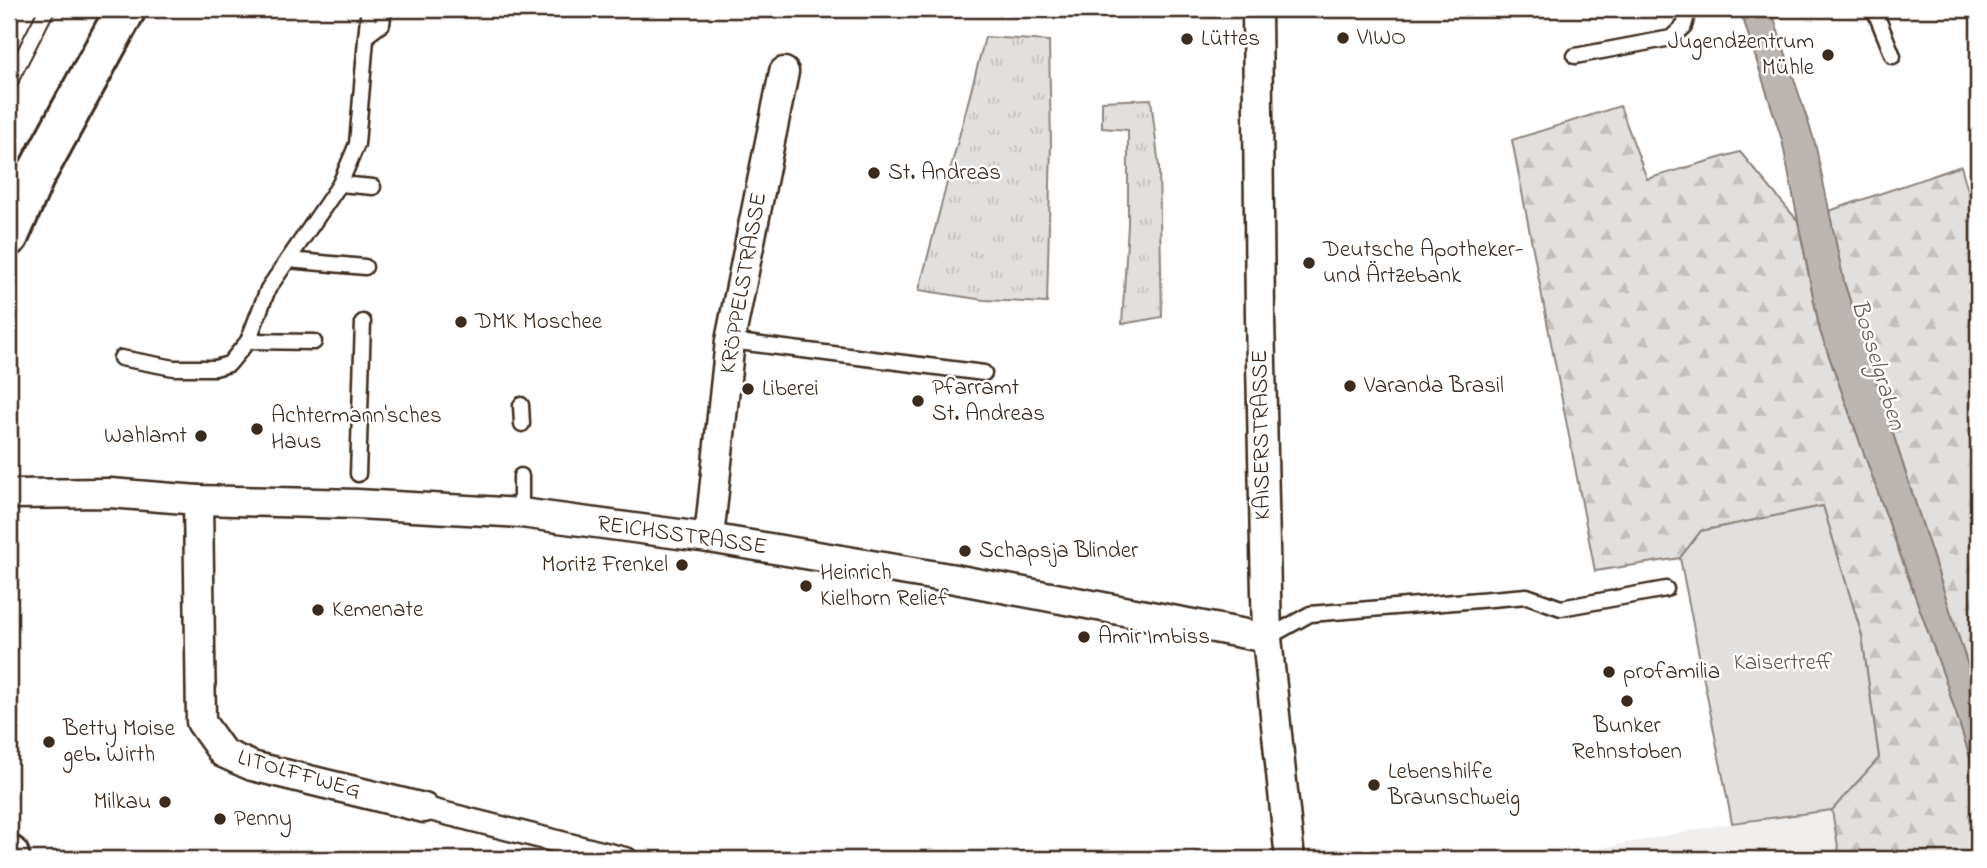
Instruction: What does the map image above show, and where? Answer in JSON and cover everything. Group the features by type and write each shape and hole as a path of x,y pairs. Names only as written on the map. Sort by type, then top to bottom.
{"main road":[{"path":"9,236 34,178 125,9"}],"street":[{"name":"KAISERSTRASSE","path":"1257,9 1266,638 1290,859"},
{"name":"KRÖPPELSTRASSE","path":"709,538 730,341 784,72"},
{"name":"REICHSSTRASSE","path":"9,473 92,493"},
{"name":"REICHSSTRASSE","path":"9,494 92,493 521,513 709,538 955,579 1266,638"},
{"name":"LITOLFFWEG","path":"198,500 201,722 223,753 252,766 627,859"}],"lane":[{"path":"121,358 174,368 215,368 229,364 248,341 268,289 340,184 357,144 368,16 373,9"},
{"path":"366,36 382,24 384,9"},
{"path":"1574,56 1671,38 1684,26 1689,9"},
{"path":"1874,9 1893,56"},
{"path":"340,184 373,187"},
{"path":"288,260 365,267"},
{"path":"358,474 363,322"},
{"path":"248,341 314,342"},
{"path":"730,341 984,373"},
{"path":"521,405 522,424"},
{"path":"521,477 521,513"},
{"path":"1266,638 1310,614 1527,596 1561,608 1666,589"}],"shaded area":[{"path":"1740,9 1771,9 1815,143 1844,282 1978,697 1978,782 1946,682 1820,331 1782,140"},
{"path":"1832,810 1840,859 1544,859 1732,823"}],"green space":[{"path":"985,37 1049,41 1051,145 1047,303 984,300 919,290"},
{"path":"1151,99 1159,167 1162,317 1122,324 1128,224 1128,130 1102,128 1102,101"},
{"path":"1620,106 1647,179 1740,152 1798,221 1820,331 1946,682 1978,782 1978,859 1840,859 1832,810 1879,758 1862,636 1823,506 1701,531 1680,558 1595,571 1512,140"},
{"path":"1961,166 1978,226 1978,697 1844,282 1829,211"},
{"name":"Kaisertreff","path":"1823,506 1862,636 1879,758 1832,810 1732,823 1680,558 1701,531"}],"tram line":[{"path":"9,66 38,9"},
{"path":"9,109 20,79 56,9"}],"place":[{"name":"VIWO","path":"1343,38"},
{"name":"Lüttes","path":"1187,39"},
{"name":"Jugendzentrum Mühle","path":"1828,55"},
{"name":"St. Andreas","path":"874,173"},
{"name":"Deutsche Apotheker- und Ärtzebank","path":"1309,263"},
{"name":"DMK Moschee","path":"461,322"},
{"name":"Varanda Brasil","path":"1350,386"},
{"name":"Liberei","path":"748,389"},
{"name":"Pfarramt St. Andreas","path":"918,401"},
{"name":"Achtermann'sches Haus","path":"257,429"},
{"name":"Wahlamt","path":"201,436"},
{"name":"Schapsja Blinder","path":"965,551"},
{"name":"Moritz Frenkel","path":"682,565"},
{"name":"Heinrich Kielhorn Relief","path":"806,586"},
{"name":"Kemenate","path":"318,610"},
{"name":"Amir Imbiss","path":"1084,637"},
{"name":"profamilia","path":"1609,672"},
{"name":"Bunker Rehnstoben","path":"1627,701"},
{"name":"Betty Moise geb. Wirth","path":"49,742"},
{"name":"Lebenshilfe Braunschweig","path":"1374,785"},
{"name":"Milkau","path":"165,802"},
{"name":"Penny","path":"220,819"}],"water label":[{"name":"Bosselgraben","path":"1877,365"}]}
